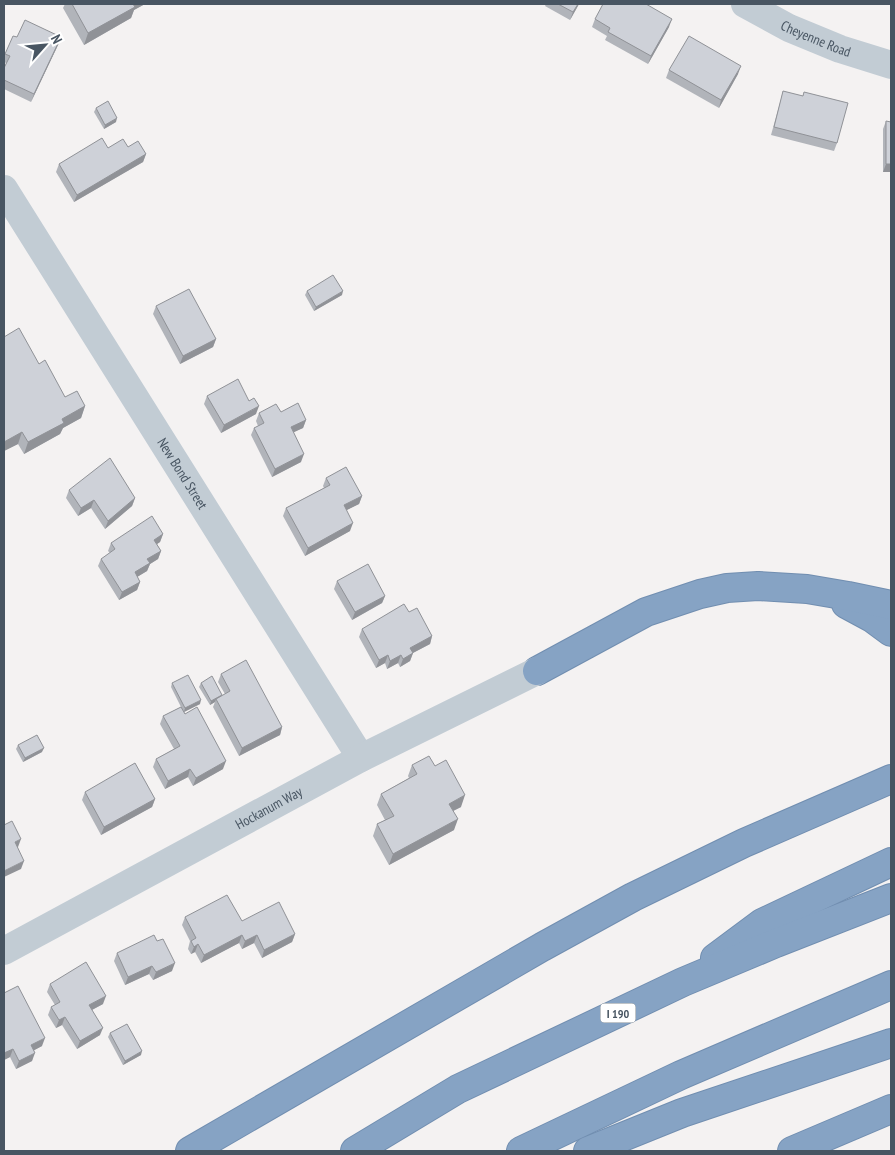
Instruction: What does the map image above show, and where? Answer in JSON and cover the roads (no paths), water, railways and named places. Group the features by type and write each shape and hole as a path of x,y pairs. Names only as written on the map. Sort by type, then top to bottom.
{"highway":[{"path":"537,671 646,612 700,594 727,588 758,586 807,589 891,605"},
{"path":"807,589 852,606 891,632"},
{"path":"856,794 891,761"},
{"path":"190,1151 542,946 633,897 744,843 891,779"},
{"path":"683,982 762,923 891,862"},
{"name":"I 190","path":"355,1151 458,1089 683,982 891,898"},
{"path":"521,1151 681,1075 891,985"},
{"path":"588,1151 682,1113 891,1042"},
{"path":"792,1151 891,1110"}],"street":[{"name":"Cheyenne Road","path":"745,4 790,28 840,49 891,65"},
{"name":"New Bond Street","path":"4,189 361,758"},
{"name":"Hockanum Way","path":"4,951 361,758 537,671"}]}
